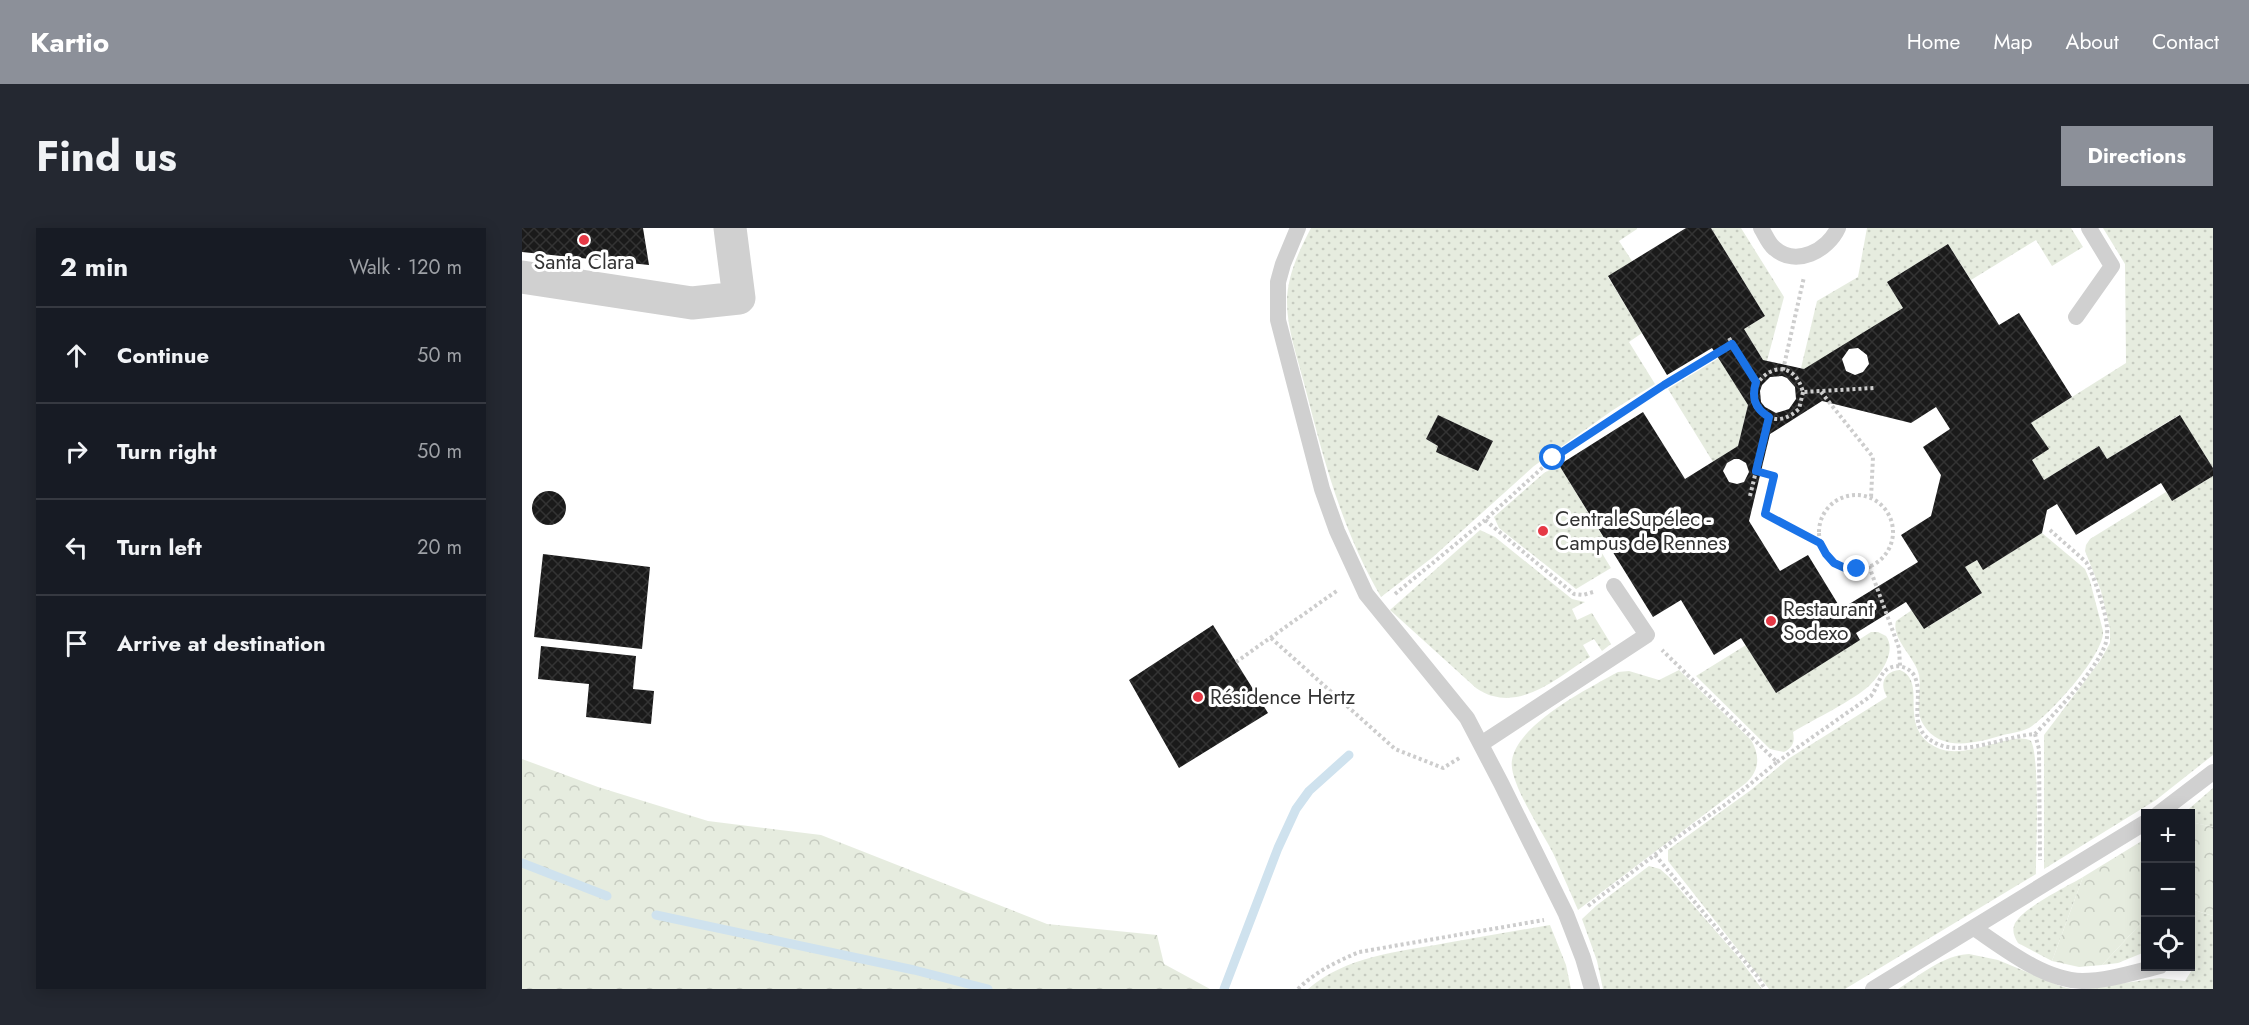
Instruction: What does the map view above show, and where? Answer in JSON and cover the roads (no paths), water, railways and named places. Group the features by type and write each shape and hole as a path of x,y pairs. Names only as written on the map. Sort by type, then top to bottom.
{"street":[{"path":"522,277 692,303 740,298 730,228"}],"lane":[{"path":"1298,228 1278,282 1278,320 1322,489 1337,531 1360,584 1467,718 1566,914 1592,989"},
{"path":"1761,228 1773,248 1782,253 1803,256 1827,245 1838,228"},
{"path":"2076,317 2112,266 2088,228"},
{"path":"1480,744 1647,636 1614,586"},
{"path":"2163,809 2213,772"},
{"path":"1873,989 2141,824"},
{"path":"1974,928 2023,961 2059,977 2073,980 2105,979 2141,970"}],"waterway":[{"path":"1224,989 1278,848 1296,809 1309,791 1349,755"},
{"path":"522,863 607,896"},
{"path":"656,915 914,970 988,989"}],"place":[{"name":"Santa Clara","path":"584,240"},
{"name":"CentraleSupélec - Campus de Rennes","path":"1543,531"},
{"name":"Restaurant Sodexo","path":"1771,621"},
{"name":"Résidence Hertz","path":"1198,697"}]}
